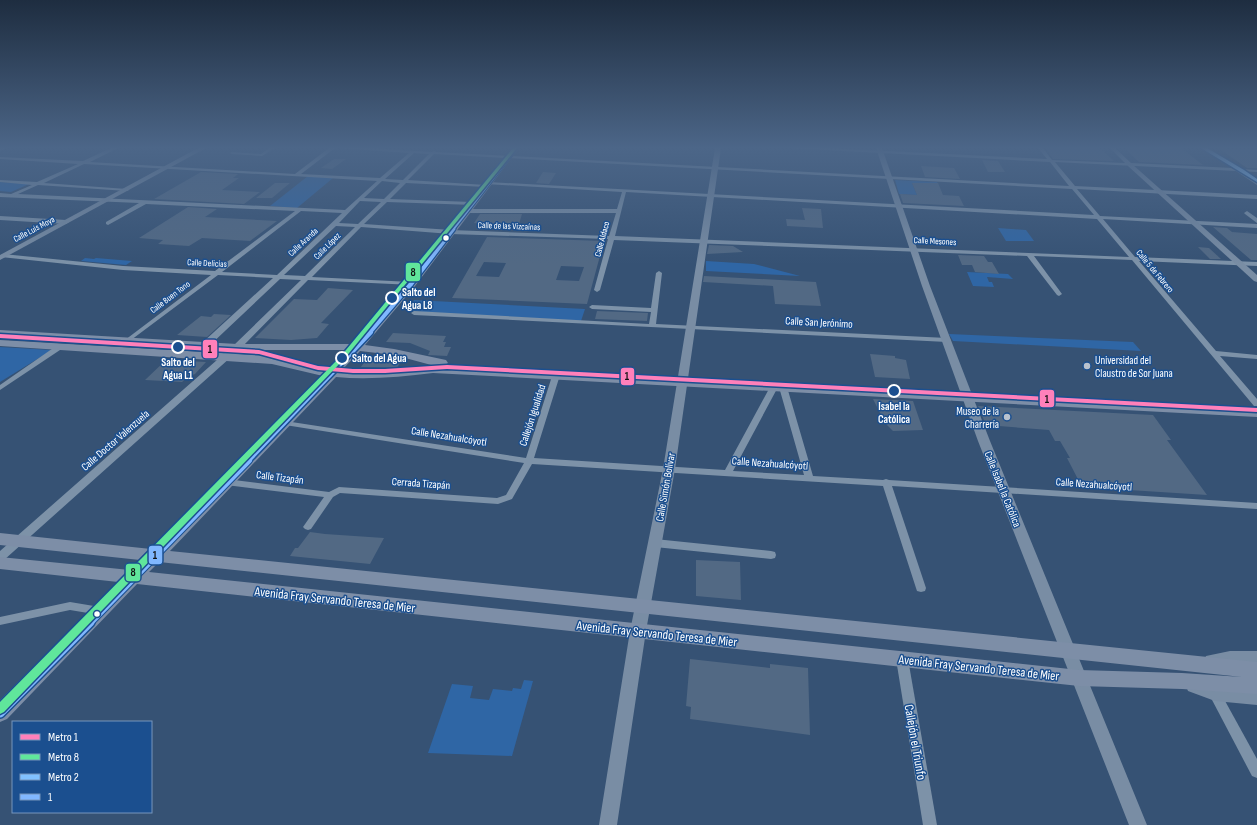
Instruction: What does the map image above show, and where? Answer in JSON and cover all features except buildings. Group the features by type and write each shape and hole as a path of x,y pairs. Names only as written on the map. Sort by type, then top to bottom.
{"main road":[{"path":"0,713 357,347 411,284 486,186"},
{"path":"0,333 238,347 357,347 394,352 437,363 682,379 967,394 1257,413"},
{"path":"0,343 227,356 272,360 332,373 372,375 433,369 682,379 778,387 1257,405"},
{"name":"Avenida Fray Servando Teresa de Mier","path":"0,539 1257,670"},
{"name":"Avenida Fray Servando Teresa de Mier","path":"0,563 1079,678 1182,681 1257,686"}],"street":[{"path":"0,201 31,186"},
{"path":"74,186 126,190"},
{"name":"Calle Luis Moya","path":"2,257 133,186"},
{"name":"Calle Aranda","path":"205,345 335,224 373,186"},
{"name":"Calle López","path":"227,356 308,278 398,186"},
{"path":"516,186 1257,226"},
{"name":"Calle Simón Bolívar","path":"608,825 642,607 669,469 712,186"},
{"name":"Calle Isabel la Católica","path":"892,186 913,249 1003,491 1138,825"},
{"path":"1063,186 1257,197"},
{"path":"1154,186 1257,279"},
{"name":"Calle 5 de Febrero","path":"1073,187 1257,405"},
{"name":"Calle Aldaco","path":"597,290 624,192"},
{"path":"0,195 346,212"},
{"path":"359,199 470,208 619,211"},
{"path":"108,223 145,202"},
{"name":"Calle Buen Tono","path":"127,341 300,210"},
{"path":"1257,214 1247,213 1257,221"},
{"path":"0,218 66,222"},
{"name":"Calle de las Vizcaínas","path":"335,224 451,232 611,238"},
{"name":"Calle Mesones","path":"611,238 1257,264"},
{"path":"1028,254 1059,294"},
{"name":"Calle Delicias","path":"2,257 123,268 411,284"},
{"path":"652,326 659,273"},
{"path":"592,307 654,310"},
{"path":"414,313 588,324 690,327"},
{"name":"Calle San Jerónimo","path":"690,327 947,340"},
{"path":"0,388 62,346"},
{"path":"1214,353 1257,357"},
{"name":"Calle Doctor Valenzuela","path":"0,557 227,356"},
{"name":"Callejón Igualidad","path":"529,461 556,375"},
{"path":"728,472 778,387"},
{"path":"778,387 809,478"},
{"name":"Calle Nezahualcóyotl","path":"284,423 529,461 728,472 1003,491 1257,506"},
{"name":"Cerrada Tizapán","path":"330,495 344,489 504,500 512,493 529,461"},
{"name":"Calle Tizapán","path":"226,482 330,495"},
{"path":"886,482 921,588"},
{"path":"308,527 330,495"},
{"path":"655,543 771,555"},
{"path":"0,621 70,606 100,611"},
{"name":"Avenida Fray Servando Teresa de Mier","path":"1198,664 1230,658 1257,658"},
{"name":"Callejón el Triunfo","path":"902,659 930,825"},
{"name":"Avenida Fray Servando Teresa de Mier","path":"1182,681 1215,694 1257,698"},
{"path":"1215,694 1257,772"}],"shaded area":[{"path":"0,186 23,186 11,192 0,191"},
{"path":"295,186 323,186 297,208 270,206"},
{"path":"897,186 913,186 917,195 899,194"},
{"path":"998,228 1026,230 1034,241 1006,241"},
{"path":"85,258 132,261 126,265 81,261"},
{"path":"706,261 754,264 800,276 706,271"},
{"path":"967,272 1008,274 1013,279 987,277 989,282 992,282 994,287 973,286"},
{"path":"414,300 585,309 581,321 406,311"},
{"path":"949,334 1133,342 1141,351 953,341"},
{"path":"0,347 52,350 0,382"},
{"path":"524,680 533,681 512,756 428,753 452,684 473,686 470,698 489,700 493,689 512,691 513,688 521,689"}],"metro line":[{"name":"8","path":"0,709 343,357 483,186"},
{"name":"1","path":"0,336 259,352 318,368 353,371 385,371 447,367 1257,410"}],"transit line":[{"name":"1","path":"0,713 285,423 357,347 411,284 486,186"}],"place":[{"name":"Salto del Agua L8","path":"392,298"},
{"name":"Salto del Agua L1","path":"178,347"},
{"name":"Salto del Agua","path":"342,358"},
{"name":"Universidad del Claustro de Sor Juana","path":"1087,366"},
{"name":"Isabel la Católica","path":"894,391"},
{"name":"Museo de la Charrería","path":"1007,417"}]}
